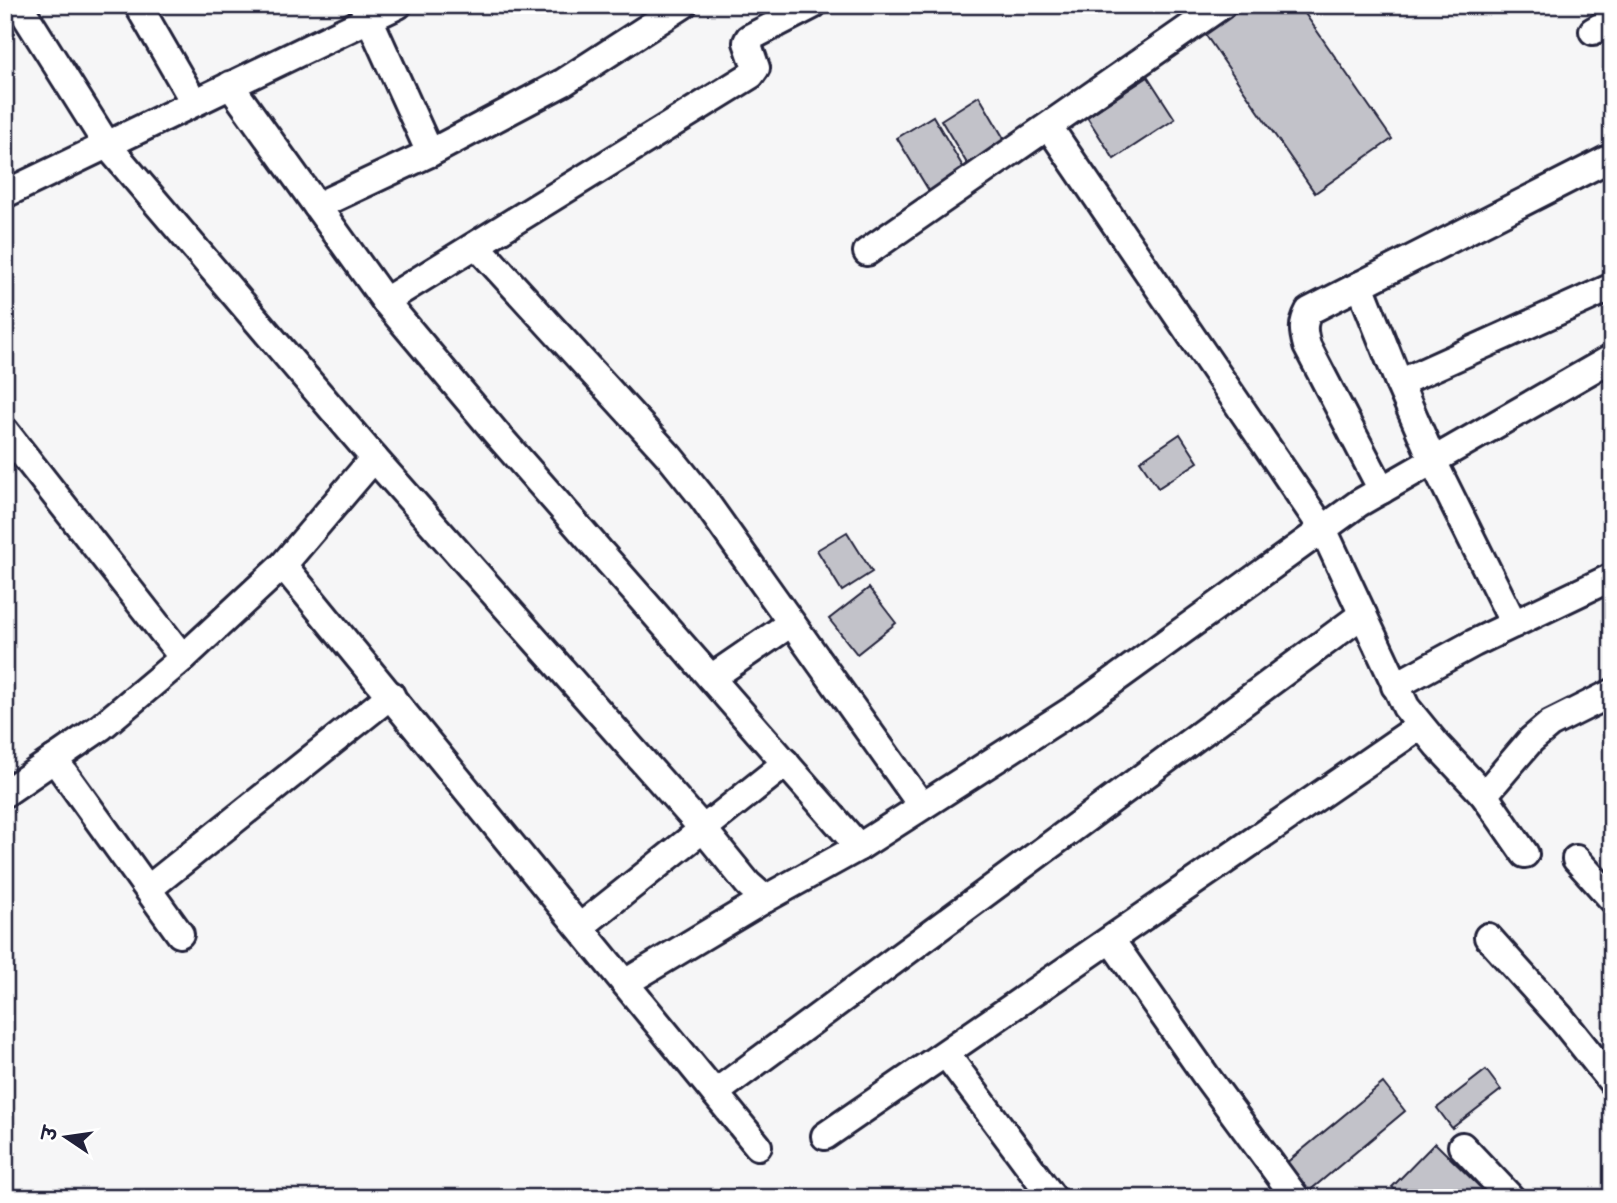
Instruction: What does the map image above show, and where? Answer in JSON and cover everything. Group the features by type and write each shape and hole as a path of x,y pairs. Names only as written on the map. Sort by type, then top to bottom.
{"street":[{"path":"19,5 107,145 374,458 704,830 748,884 765,900"},
{"path":"138,5 194,102"},
{"path":"5,194 230,85 367,12 398,5"},
{"path":"317,206 430,153 564,82 683,5"},
{"path":"385,301 751,75 756,68 747,42 749,38 813,5"},
{"path":"867,252 1222,5"},
{"path":"367,12 430,153"},
{"path":"230,85 385,301 496,433 859,847"},
{"path":"1049,127 1323,529 1406,707 1420,726 1484,795 1525,853"},
{"path":"1382,490 1307,346 1303,321 1309,311 1612,157"},
{"path":"477,246 669,456 702,497 922,806"},
{"path":"1360,285 1433,461 1514,624"},
{"path":"1399,383 1612,287"},
{"path":"625,983 859,847 1077,707 1323,529 1382,490 1612,358"},
{"path":"5,431 183,658"},
{"path":"5,793 101,727 183,658 283,565 374,458"},
{"path":"283,565 758,1146"},
{"path":"1395,686 1474,643 1612,577"},
{"path":"715,1093 1363,614"},
{"path":"711,678 792,623"},
{"path":"1484,795 1531,740 1550,724 1612,693"},
{"path":"148,889 391,695"},
{"path":"825,1136 1420,726"},
{"path":"54,759 180,934"},
{"path":"580,927 786,763"},
{"path":"1576,859 1609,890"},
{"path":"1488,937 1560,1017 1612,1082"},
{"path":"1111,940 1296,1198"},
{"path":"946,1054 1053,1198"},
{"path":"1462,1146 1511,1198"}],"building":[{"path":"1247,5 1299,5 1392,139 1315,193 1205,34"},
{"path":"1148,77 1175,119 1114,159 1087,117"},
{"path":"979,96 1006,142 968,165 941,120"},
{"path":"933,116 966,172 931,194 897,138"},
{"path":"1180,434 1198,462 1158,488 1140,461"},
{"path":"847,532 872,572 842,591 817,550"},
{"path":"869,588 896,623 857,654 829,619"},
{"path":"1486,1070 1501,1090 1452,1128 1437,1108"},
{"path":"1383,1083 1405,1111 1308,1192 1285,1164"},
{"path":"1435,1143 1486,1193 1482,1198 1404,1198 1392,1187"}]}
